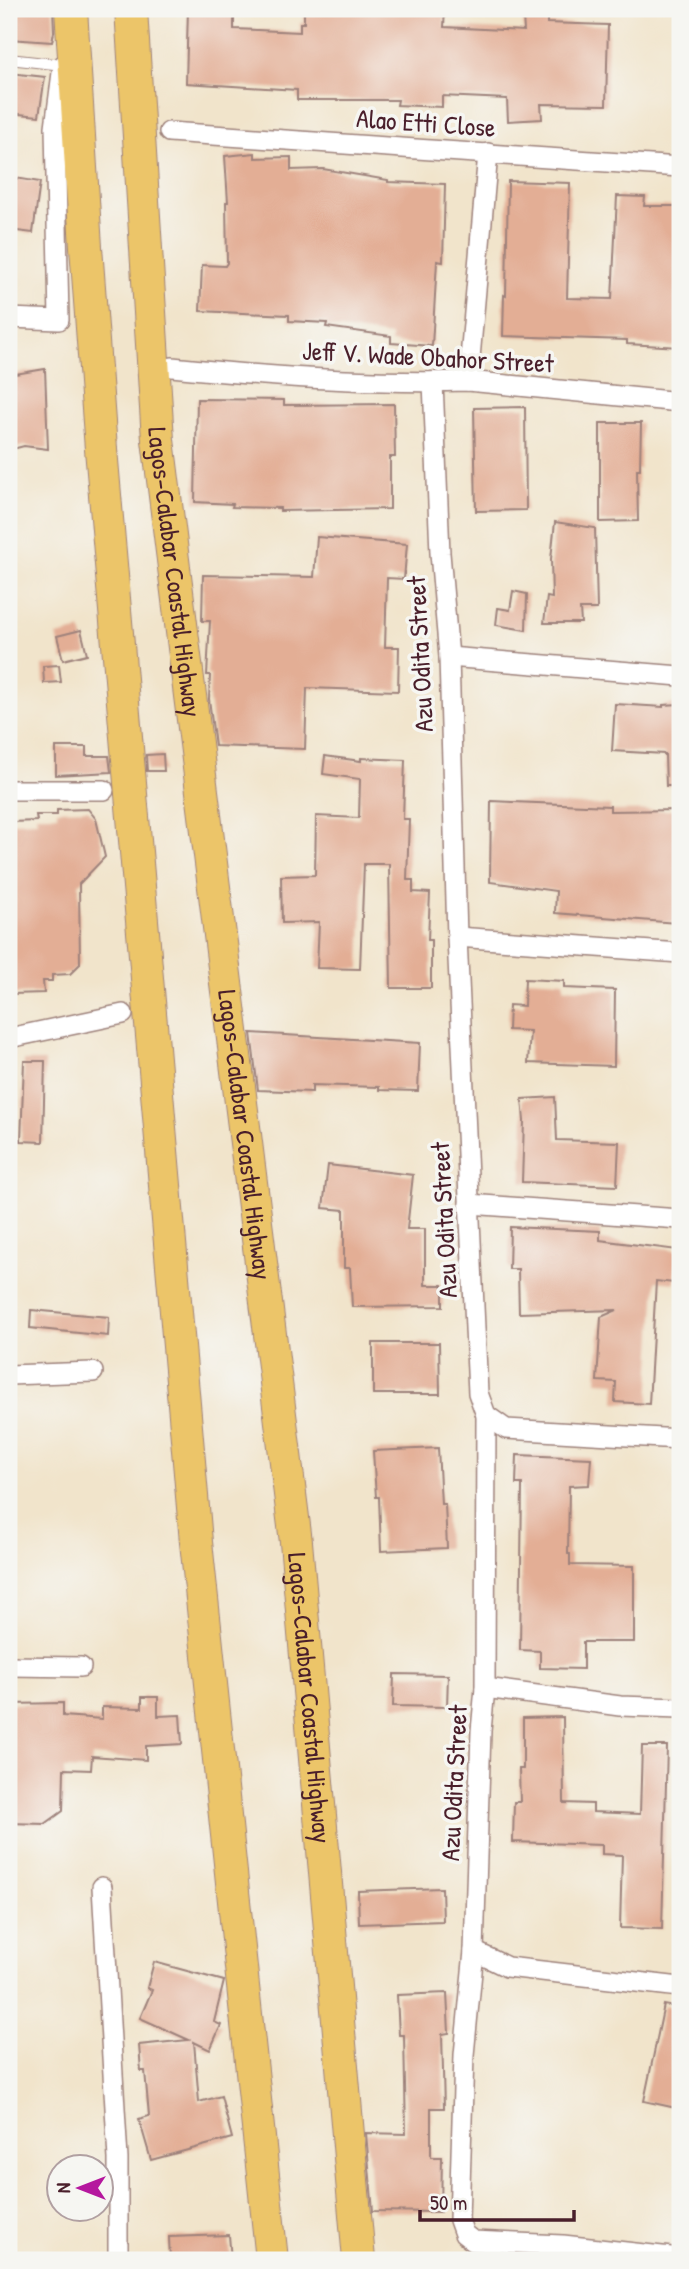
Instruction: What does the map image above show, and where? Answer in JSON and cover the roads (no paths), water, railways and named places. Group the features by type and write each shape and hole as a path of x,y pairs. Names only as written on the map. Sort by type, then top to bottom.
{"highway":[{"path":"71,9 101,449 196,1542 272,2260"},
{"name":"Lagos-Calabar Coastal Highway","path":"131,9 158,440 296,1542 359,2260"}],"street":[{"path":"9,318 59,320 55,127 63,65"},
{"name":"Alao Etti Close","path":"169,132 680,167"},
{"path":"468,381 488,153"},
{"name":"Jeff V. Wade Obahor Street","path":"172,367 237,374 468,381 680,402"},
{"name":"Azu Odita Street","path":"433,382 440,553 449,657 457,937 478,1393 486,1415 485,1688 481,1731 474,1951 464,2055 459,2220 464,2234 473,2241 562,2245 680,2258"},
{"path":"449,657 680,676"},
{"path":"9,790 104,790"},
{"path":"457,937 680,953"},
{"path":"9,1038 123,1014"},
{"path":"469,1204 680,1219"},
{"path":"9,1375 93,1372"},
{"path":"486,1415 506,1429 680,1439"},
{"path":"9,1666 81,1667"},
{"path":"485,1688 620,1706 680,1708"},
{"path":"102,1887 118,2159 118,2260"},
{"path":"474,1951 507,1967 680,1987"}],"lane":[{"path":"9,59 63,65"}]}
